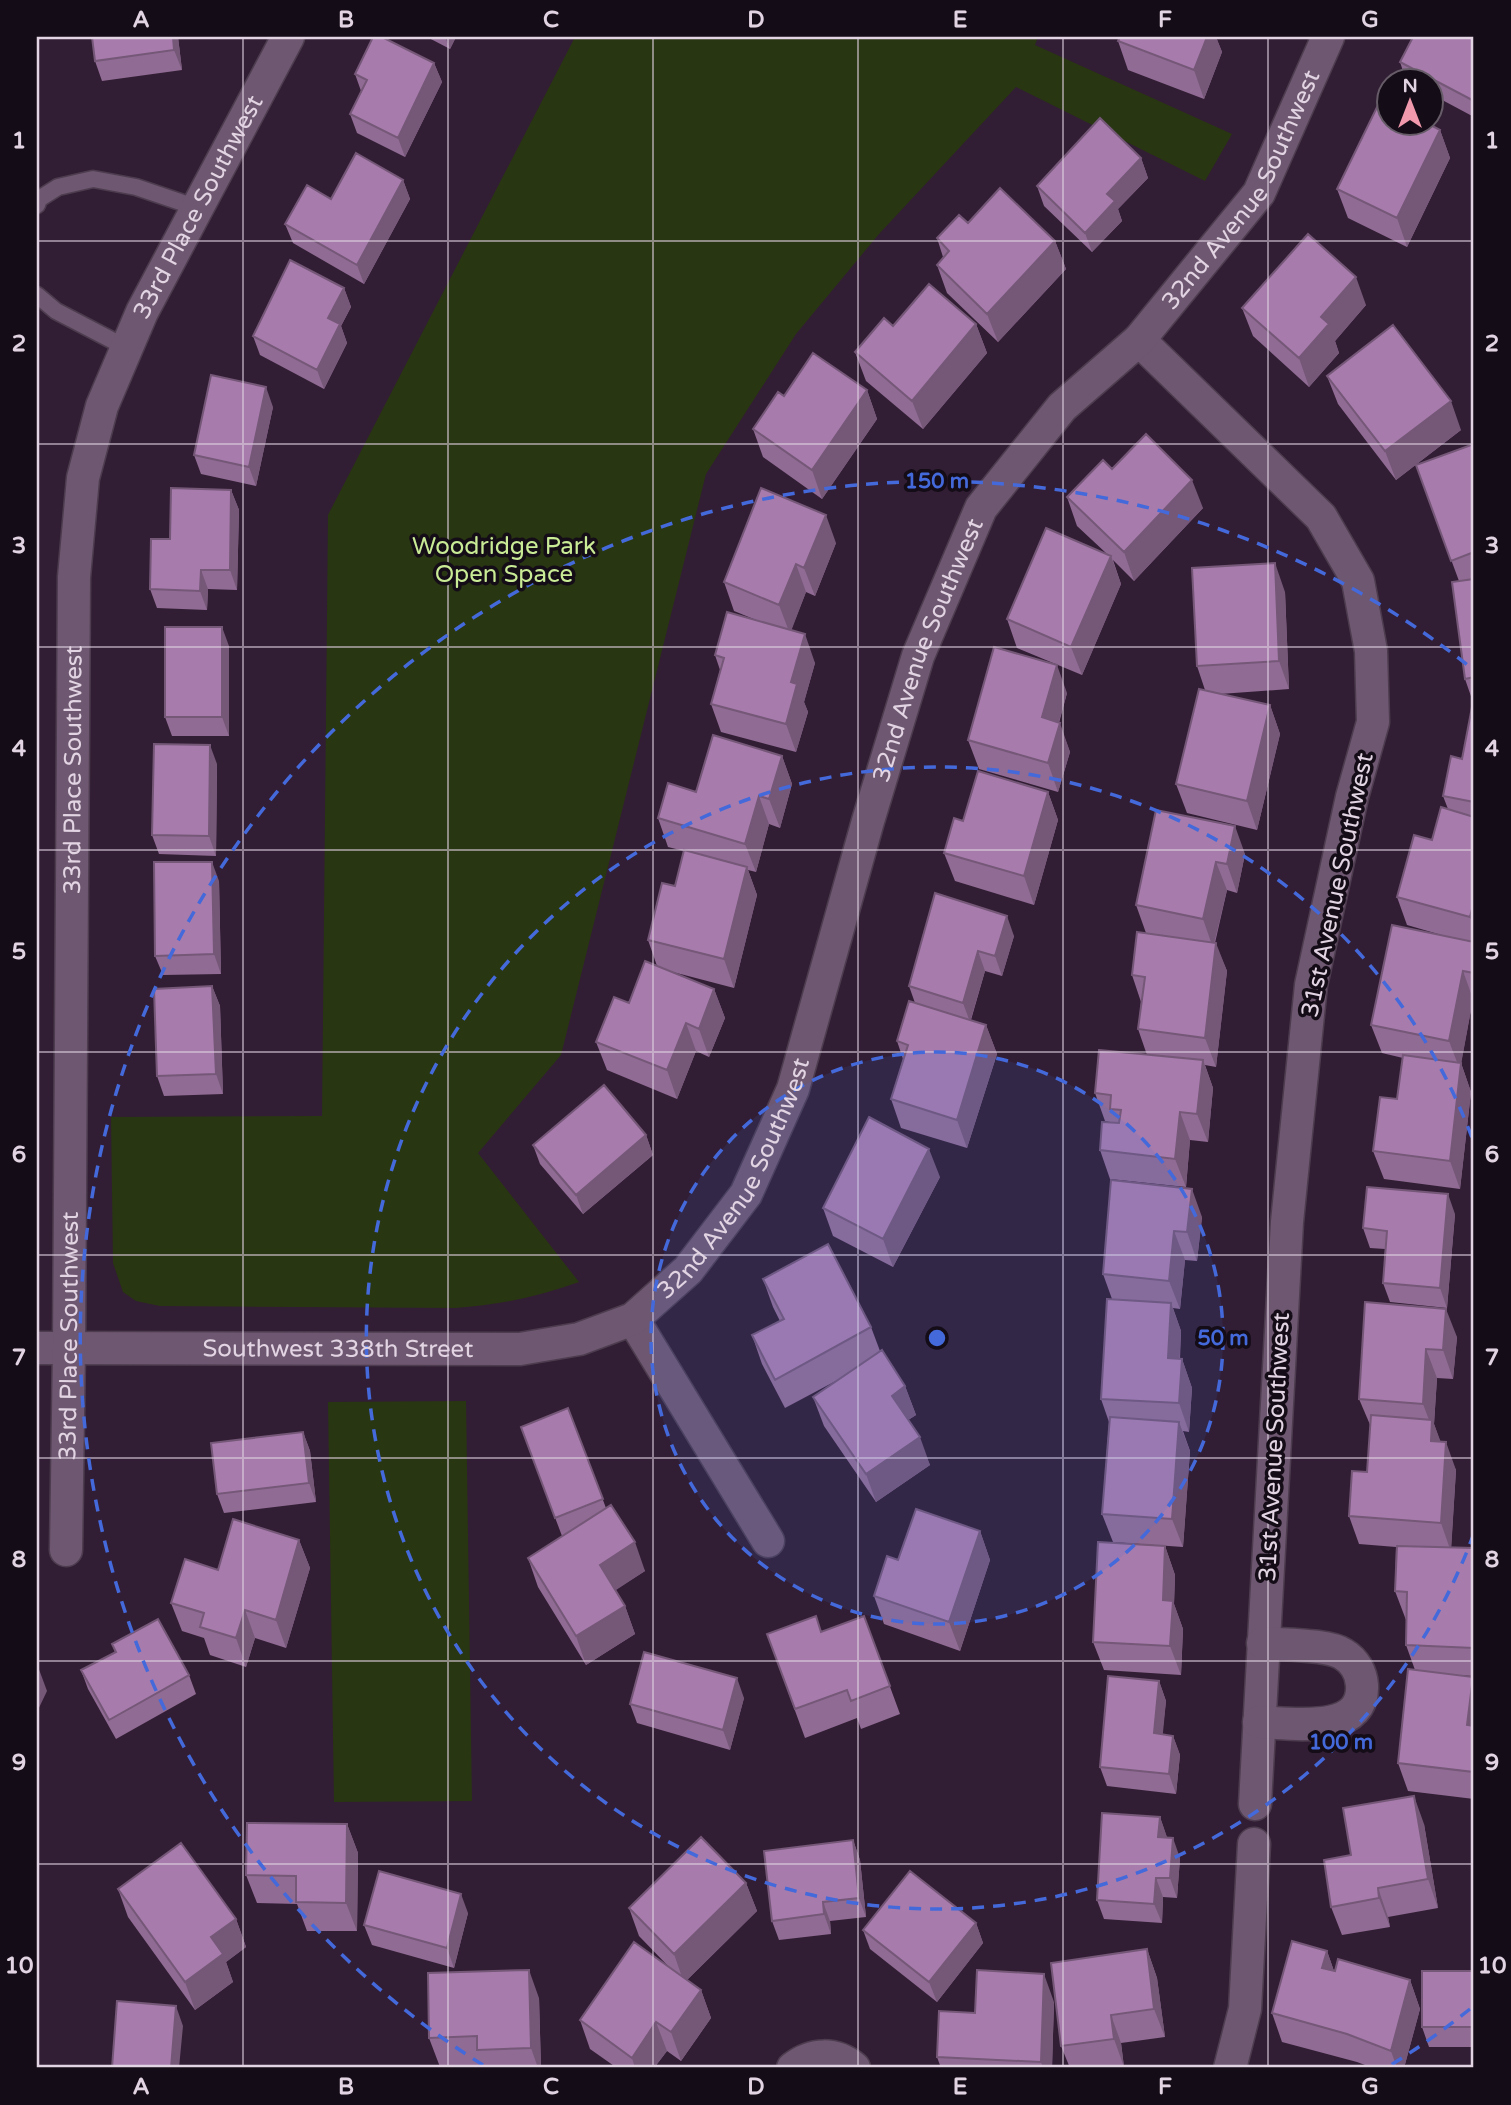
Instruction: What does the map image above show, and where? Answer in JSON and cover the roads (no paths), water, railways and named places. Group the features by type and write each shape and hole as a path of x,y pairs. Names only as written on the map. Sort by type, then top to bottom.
{"street":[{"name":"33rd Place Southwest","path":"66,1550 74,577 83,478 102,406 142,312 288,37"},
{"name":"32nd Avenue Southwest","path":"633,1319 688,1270 747,1194 793,1089 868,821 918,656 981,508 1062,407 1139,340 1259,193 1328,37"},
{"name":"31st Avenue Southwest","path":"1139,340 1321,517 1358,582 1371,651 1373,722 1352,797 1311,985 1287,1222 1255,1804"},
{"name":"Southwest 338th Street","path":"37,1348 520,1349 579,1339 633,1319"},
{"path":"633,1319 768,1541"},
{"path":"1259,1723 1335,1722 1348,1716 1358,1704 1362,1690 1361,1675 1354,1663 1343,1653 1328,1649 1263,1643"},
{"path":"1230,2068 1245,2009 1254,1844"},
{"path":"793,2068 816,2056 832,2056 854,2068"}],"lane":[{"path":"37,205 39,199 58,187 93,179 136,187 198,208"},
{"path":"37,295 56,311 127,348"}],"park label":[{"name":"Woodridge Park Open Space","path":"504,560"}]}
